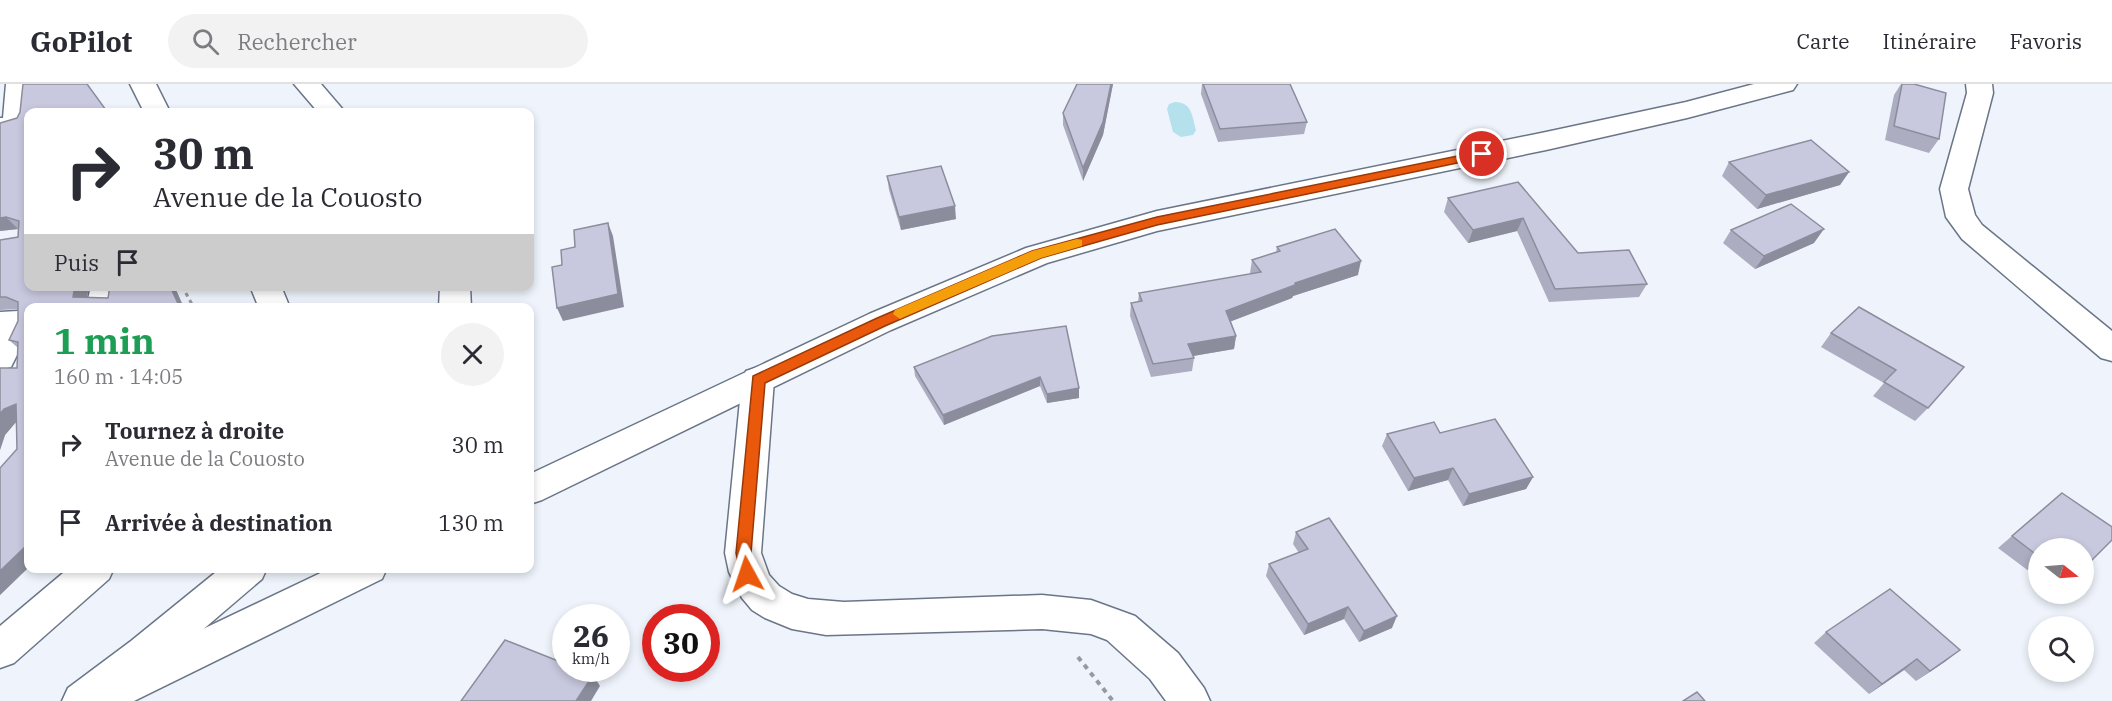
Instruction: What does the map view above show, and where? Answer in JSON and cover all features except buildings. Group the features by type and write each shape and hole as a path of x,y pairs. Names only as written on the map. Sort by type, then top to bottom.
{"street":[{"path":"0,127 16,123 19,84"},
{"path":"142,84 155,108"},
{"path":"307,84 328,108"},
{"path":"534,488 880,322 1037,255 1157,221 1687,110 1784,84"},
{"path":"1979,84 1980,93 1954,189 1961,217 1972,232 2112,349"},
{"path":"0,147 24,142"},
{"path":"0,324 18,323 0,358"},
{"path":"0,366 24,366"},
{"path":"758,380 743,553 747,574 760,592 786,611 812,618 1042,612 1091,617 1121,628 1164,666 1190,701"},
{"path":"0,650 90,573"},
{"path":"82,701 145,654 243,573"},
{"path":"93,701 359,573"}],"water":[{"path":"1175,102 1188,107 1196,130 1193,135 1181,137 1173,132 1167,109 1169,104"}],"slow traffic":[{"path":"900,314 1037,255 1077,243"}],"route":[{"path":"747,574 743,553 758,380 880,322 1037,255 1157,221 1482,154"}]}
